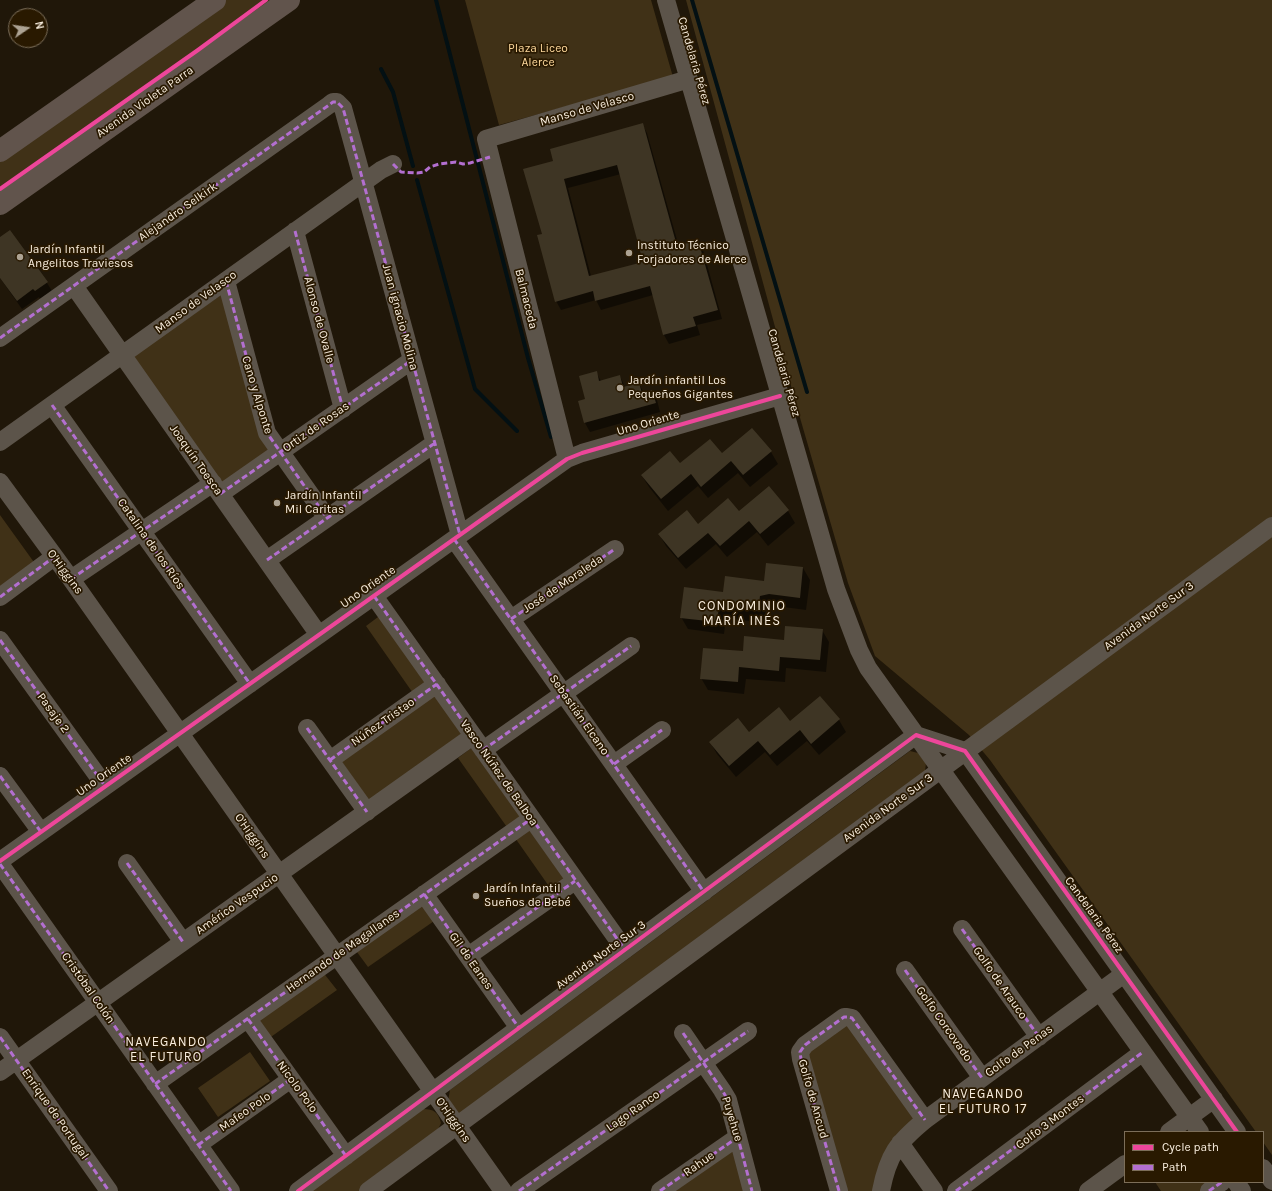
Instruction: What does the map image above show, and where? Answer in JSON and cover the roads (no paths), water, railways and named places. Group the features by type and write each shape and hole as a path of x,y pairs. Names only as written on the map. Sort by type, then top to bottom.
{"main road":[{"path":"0,151 215,0"},
{"name":"Avenida Violeta Parra","path":"0,204 289,0"}],"street":[{"name":"Candelaria Pérez","path":"666,0 836,589 859,650 868,668 1199,1131"},
{"name":"Manso de Velasco","path":"486,139 689,79"},
{"name":"Alejandro Selkirk","path":"0,338 333,102 337,102"},
{"name":"Juan ignacio Molina","path":"337,102 343,108 364,183 434,443 457,537"},
{"name":"Balmaceda","path":"486,139 567,459"},
{"name":"Manso de Velasco","path":"0,442 381,170 392,164"},
{"name":"Alonso de Ovalle","path":"295,231 343,409"},
{"name":"Cano y Alponte","path":"226,281 265,428 269,438 327,518"},
{"name":"Joaquín Toesca","path":"74,286 319,635"},
{"name":"Ortiz de Rosas","path":"71,579 142,531 280,452 412,360"},
{"name":"Uno Oriente","path":"0,861 567,459 582,453 780,396"},
{"name":"Catalina de los Ríos","path":"52,405 250,684"},
{"path":"267,560 434,443"},
{"name":"O'Higgins","path":"0,482 71,579 503,1191"},
{"name":"Avenida Norte Sur 3","path":"368,1191 1272,526"},
{"name":"Sebastián Elcano","path":"457,537 511,620 704,892"},
{"name":"José de Moraleda","path":"511,620 615,549"},
{"path":"0,597 54,557"},
{"name":"Vasco Núñez de Balboa","path":"374,596 625,950"},
{"name":"Pasaje 2","path":"0,640 105,786"},
{"name":"Américo Vespucio","path":"0,1072 367,812 478,743 564,694 631,646"},
{"name":"Núñez Tristao","path":"330,760 437,684"},
{"path":"307,728 367,812"},
{"path":"614,764 662,730"},
{"path":"916,735 965,751"},
{"name":"Avenida Norte Sur 3","path":"298,1191 916,735"},
{"name":"Candelaria Pérez","path":"965,751 1236,1131"},
{"path":"0,776 41,832"},
{"name":"Hernando de Magallanes","path":"155,1084 532,819"},
{"path":"127,863 183,942"},
{"name":"Cristóbal Colón","path":"0,864 231,1191"},
{"path":"468,956 575,880"},
{"name":"Gil de Eanes","path":"424,894 519,1028"},
{"name":"Golfo de Arauco","path":"962,929 1038,1037"},
{"name":"Golfo Corcovado","path":"905,970 982,1078"},
{"name":"Golfo de Penas","path":"881,1191 892,1153 900,1143 925,1120 1124,974"},
{"name":"Golfo de Ancud","path":"839,1191 801,1059 800,1052 804,1045 844,1017 852,1018 925,1120"},
{"name":"Nicolo Polo","path":"248,1018 346,1156"},
{"name":"Lago Ranco","path":"519,1191 748,1031"},
{"name":"Puyehue","path":"684,1033 728,1100 752,1191"},
{"name":"Enrique de Portugal","path":"0,1037 109,1191"},
{"name":"Golfo 3 Montes","path":"956,1191 1143,1052"},
{"name":"Mafeo Polo","path":"198,1145 291,1079"},
{"path":"1170,1131 1214,1100"},
{"name":"Rahue","path":"660,1191 738,1137"},
{"path":"900,1143 934,1191"},
{"path":"1088,1191 1124,1165"},
{"path":"1264,1169 1272,1181"},
{"path":"1209,1191 1221,1183"}],"waterway":[{"path":"436,0 528,358 551,437"},
{"path":"692,0 807,392"},
{"path":"381,69 393,92 413,166"},
{"path":"417,180 475,389 517,431"}],"place":[{"name":"Instituto Técnico Forjadores de Alerce","path":"629,253"},
{"name":"Jardín Infantil Angelitos Traviesos","path":"20,257"},
{"name":"Jardín infantil Los Pequeños Gigantes","path":"620,388"},
{"name":"Jardín Infantil Mil Caritas","path":"277,503"},
{"name":"Jardín Infantil Sueños de Bebé","path":"476,896"}],"district":[{"name":"CONDOMINIO MARÍA INÉS","path":"742,614"},
{"name":"NAVEGANDO EL FUTURO","path":"166,1050"},
{"name":"NAVEGANDO EL FUTURO 17","path":"983,1102"}],"park label":[{"name":"Plaza Liceo Alerce","path":"538,56"}]}
